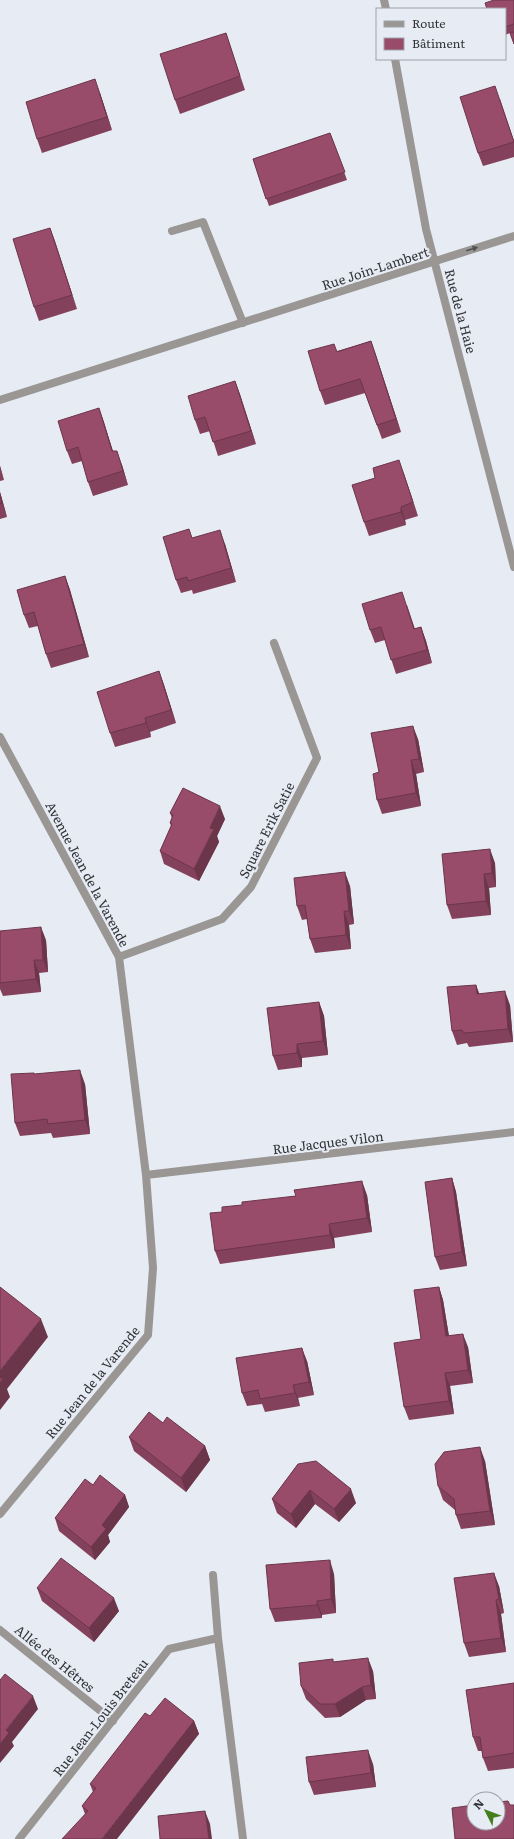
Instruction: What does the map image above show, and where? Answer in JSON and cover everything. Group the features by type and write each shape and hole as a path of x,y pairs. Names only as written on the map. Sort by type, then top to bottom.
{"street":[{"name":"Rue de la Haie","path":"395,60 426,229 514,567"},
{"path":"172,231 203,222 243,323"},
{"name":"Rue Join-Lambert","path":"0,400 514,236"},
{"name":"Square Erik Satie","path":"119,956 222,919 251,887 317,758 274,643"},
{"name":"Avenue Jean de la Varende","path":"0,737 119,956 146,1175"},
{"name":"Rue Jacques Vilon","path":"146,1175 514,1132"},
{"name":"Rue Jean de la Varende","path":"0,1514 148,1335 153,1268 146,1175"},
{"path":"213,1575 218,1638 242,1839"},
{"name":"Allée des Hêtres","path":"0,1630 113,1720"},
{"name":"Rue Jean-Louis Breteau","path":"19,1839 169,1649 218,1638"}],"building":[{"path":"494,0 514,0 514,24 506,27 506,8 487,8 485,3"},
{"path":"514,32 514,44 510,33"},
{"path":"226,33 240,76 175,100 160,54"},
{"path":"95,79 107,117 37,139 26,102"},
{"path":"495,86 514,142 478,153 460,97"},
{"path":"330,133 345,172 266,199 253,159"},
{"path":"50,228 72,295 34,307 13,239"},
{"path":"371,341 396,419 377,425 360,379 320,391 308,351 334,344 337,352"},
{"path":"235,381 251,431 213,442 205,417 195,420 188,396"},
{"path":"99,408 112,451 117,451 123,471 88,482 78,447 67,451 58,421"},
{"path":"399,460 413,502 401,507 401,512 364,522 352,485 375,478 373,468"},
{"path":"189,529 192,538 220,530 231,568 188,581 187,577 176,580 163,537"},
{"path":"65,576 84,644 46,654 34,612 24,615 17,590"},
{"path":"402,592 414,629 421,627 427,650 391,660 381,627 370,630 362,604"},
{"path":"159,671 171,710 145,718 146,723 110,733 97,692"},
{"path":"413,726 419,759 411,760 416,793 377,800 373,774 379,772 371,733"},
{"path":"183,788 220,806 210,828 214,829 194,869 160,851 172,824 170,823 173,815 170,813"},
{"path":"490,849 492,873 484,874 486,901 447,905 442,854"},
{"path":"345,872 349,911 344,911 346,935 310,939 305,905 297,906 294,878"},
{"path":"41,927 43,960 34,960 36,979 0,983 0,931"},
{"path":"476,985 477,994 505,991 508,1029 464,1033 462,1030 452,1031 447,987"},
{"path":"319,1002 323,1041 297,1044 297,1053 273,1056 267,1008"},
{"path":"80,1070 85,1120 48,1124 47,1119 15,1123 11,1074 34,1074"},
{"path":"452,1178 462,1252 435,1257 425,1182"},
{"path":"362,1181 367,1218 329,1224 330,1235 215,1251 210,1213 222,1212 222,1207 242,1205 242,1202 296,1196 294,1190"},
{"path":"0,1287 41,1319 0,1371"},
{"path":"439,1287 446,1336 463,1334 468,1370 445,1373 449,1401 404,1407 394,1343 421,1339 414,1290"},
{"path":"302,1348 309,1382 293,1385 295,1393 260,1399 258,1390 242,1393 236,1358"},
{"path":"0,1377 3,1379 0,1384"},
{"path":"149,1412 163,1423 167,1417 205,1446 181,1478 129,1437"},
{"path":"480,1447 490,1511 456,1515 454,1499 438,1486 435,1464 444,1452"},
{"path":"316,1461 351,1489 334,1509 310,1490 291,1514 272,1499 298,1464"},
{"path":"100,1475 125,1495 102,1525 106,1529 91,1547 55,1518 85,1479 93,1485"},
{"path":"61,1558 114,1598 89,1628 37,1588"},
{"path":"330,1560 331,1599 317,1601 317,1605 270,1609 266,1565"},
{"path":"494,1573 499,1599 496,1600 501,1638 464,1643 454,1578"},
{"path":"368,1658 371,1685 362,1687 335,1704 320,1704 301,1686 299,1663 333,1659 333,1662"},
{"path":"5,1674 33,1696 6,1730 9,1733 0,1744 0,1680"},
{"path":"514,1683 514,1753 483,1758 480,1737 473,1737 466,1690"},
{"path":"165,1698 194,1721 102,1839 62,1839 88,1811 82,1806 96,1788 90,1784 145,1713 150,1716"},
{"path":"368,1750 371,1773 309,1782 306,1757"},
{"path":"506,1801 508,1801 510,1805 514,1805 514,1839 455,1839 452,1808 466,1806 466,1831 506,1831"},
{"path":"205,1811 209,1839 160,1839 158,1816"}]}
